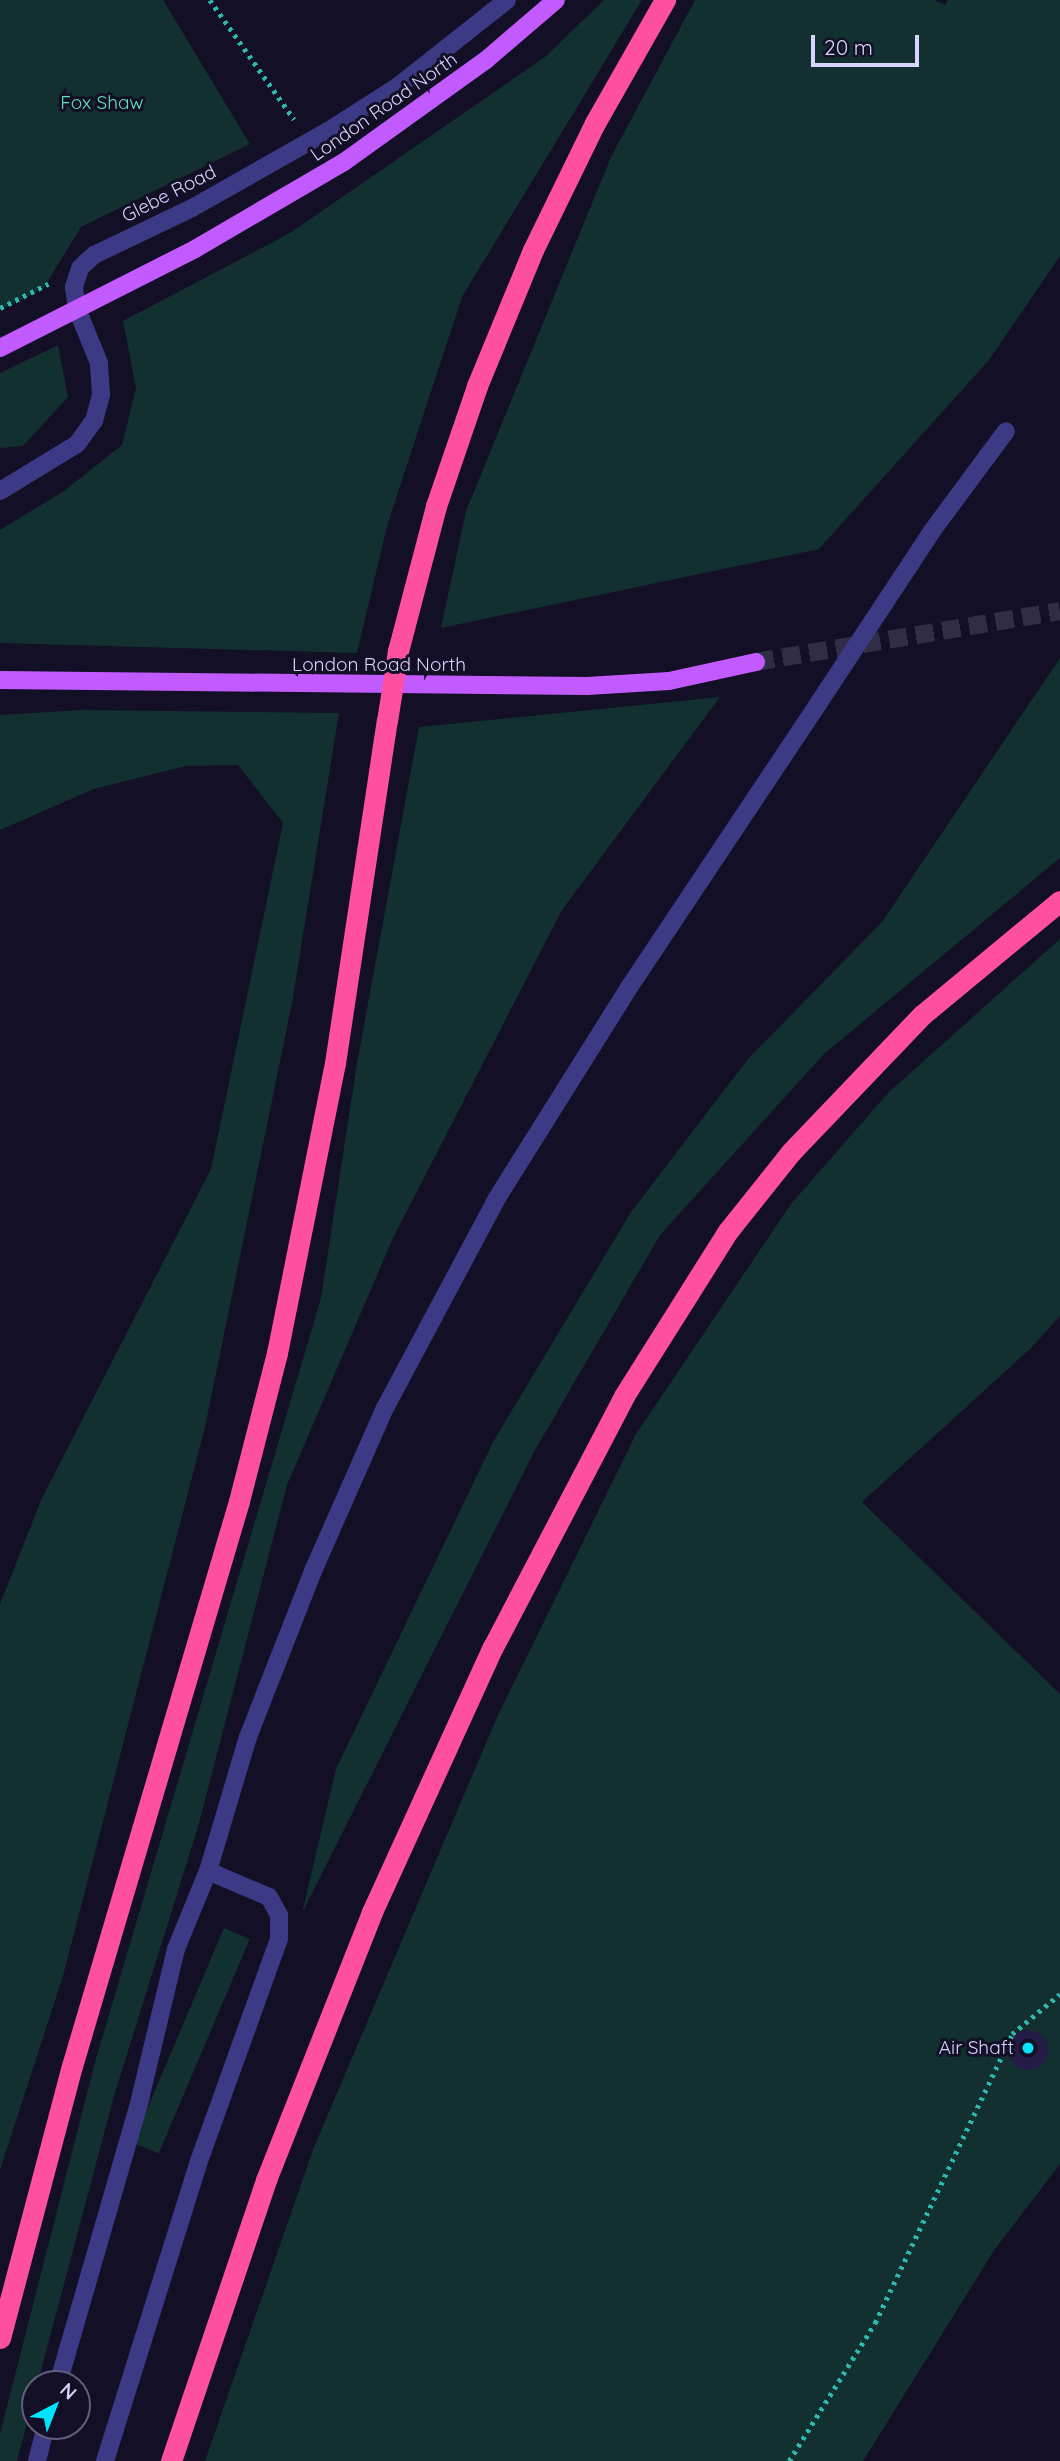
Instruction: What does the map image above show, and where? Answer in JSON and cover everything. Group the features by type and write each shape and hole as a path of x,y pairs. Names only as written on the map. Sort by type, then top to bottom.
{"highway":[{"path":"0,2339 72,2066 239,1501 277,1353 332,1076 398,651 436,506 477,386 544,227 596,122 665,0"},
{"path":"171,2461 266,2180 372,1912 493,1647 624,1396 728,1231 791,1152 922,1015 1060,901"}],"main road":[{"name":"London Road North","path":"0,348 273,207 344,162 475,68 556,0"},
{"name":"London Road North","path":"0,680 587,686 669,681 755,662"}],"street":[{"name":"Glebe Road","path":"80,268 93,255 309,142 397,87 507,0"},
{"path":"0,491 77,444 94,421 102,394 99,363 77,309 74,287 80,268"},
{"path":"62,2370 137,2110 176,1949 208,1871 248,1737 313,1571 385,1408 497,1198 630,986 932,531 1006,431"},
{"path":"105,2461 199,2161 279,1939 279,1915 269,1897 208,1871"},
{"path":"37,2461 42,2440"}],"path":[{"path":"210,0 309,142"},
{"path":"0,308 80,268"},
{"path":"789,2461 875,2323 1012,2034 1060,1994"}],"green space":[{"name":"Fox Shaw","path":"0,0 163,0 250,144 81,227 43,289 0,310"},
{"path":"604,0 642,0 462,297 387,526 357,653 0,643 0,530 64,491 122,445 136,388 123,321 290,233 545,57"},
{"path":"695,0 934,0 945,5 948,0 1060,0 1060,256 989,360 819,549 441,628 466,511 611,157"},
{"path":"58,345 68,397 23,446 0,448 0,373"},
{"path":"1060,658 1060,858 824,1054 660,1235 535,1450 302,1913 336,1769 494,1440 631,1212 748,1059 882,922"},
{"path":"720,697 562,910 393,1238 287,1485 198,1827 114,2096 41,2370 21,2370 23,2440 17,2461 0,2461 0,2434 95,2062 321,1298 357,1063 419,727"},
{"path":"81,710 339,713 292,1003 205,1427 63,1976 0,2170 0,1604 42,1498 211,1169 283,823 238,765 186,766 94,789 0,830 0,715"},
{"path":"1060,939 1060,1316 1032,1347 862,1502 1060,1694 1060,2164 995,2249 863,2461 205,2461 314,2147 498,1715 636,1434 791,1204 888,1093"},
{"path":"224,1928 250,1939 159,2153 133,2142"}],"building":[{"name":"Air Shaft","path":"1028,2030 1036,2031 1042,2036 1047,2042 1047,2058 1042,2064 1036,2069 1028,2070 1020,2069 1014,2064 1009,2058 1008,2050 1009,2042 1014,2036 1020,2031"}],"tunnel":[{"path":"756,662 1060,611"}],"place":[{"name":"Air Shaft","path":"1028,2048"}]}
